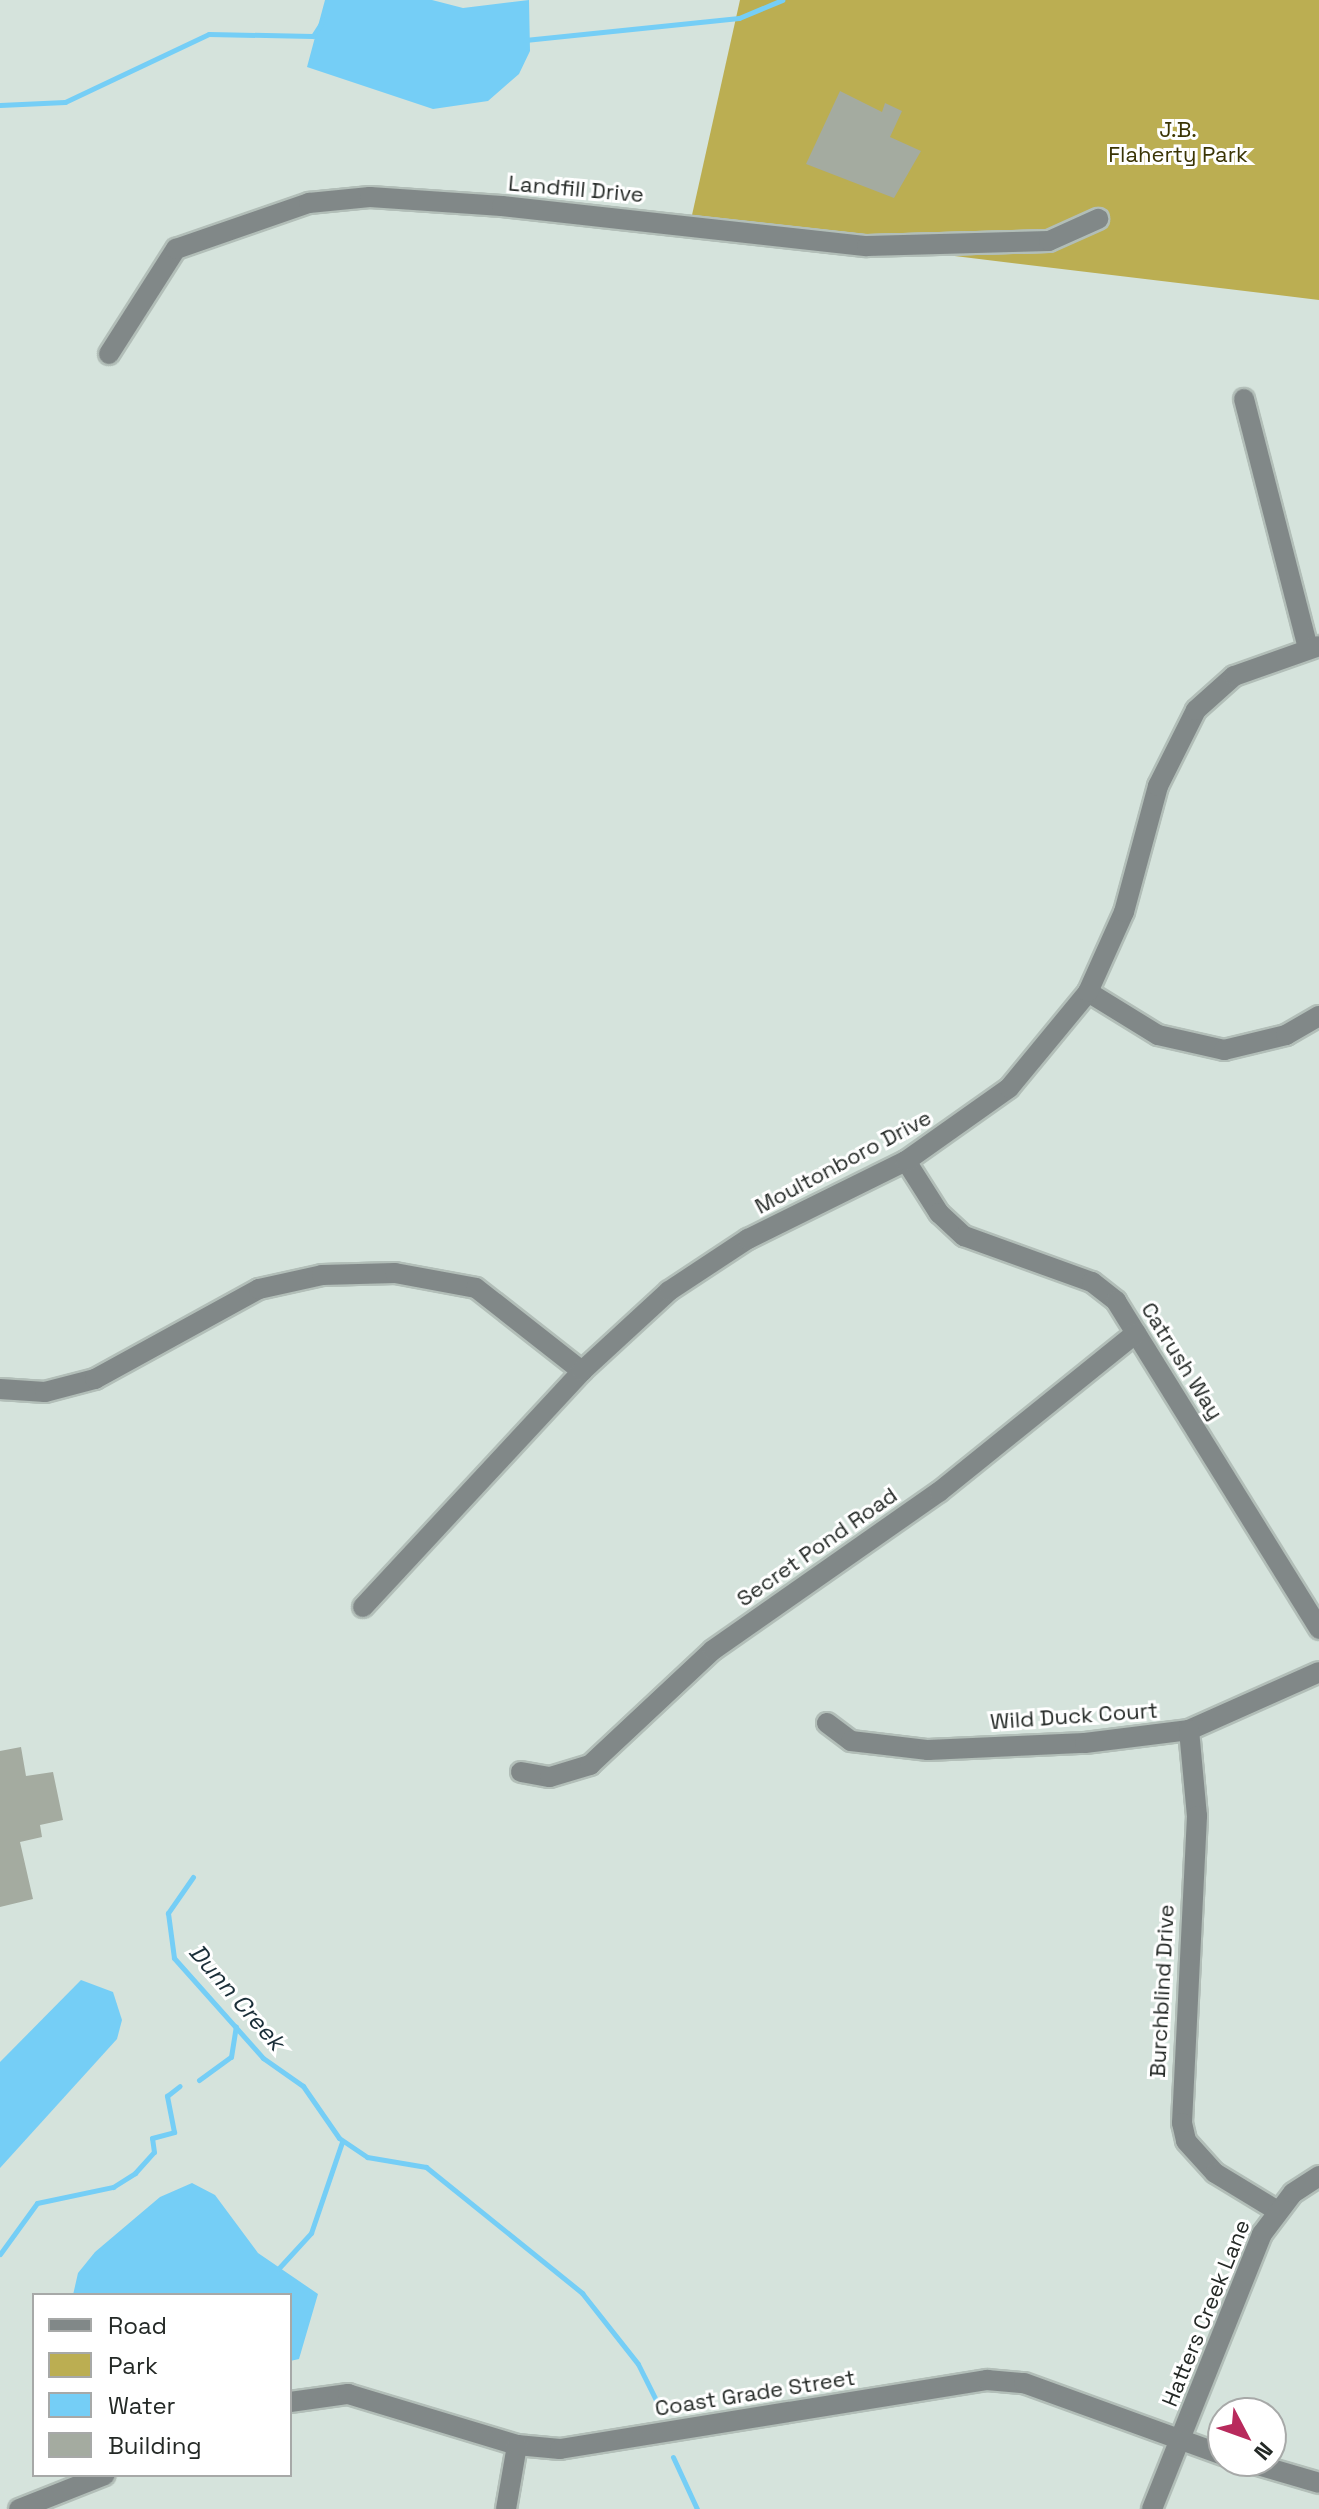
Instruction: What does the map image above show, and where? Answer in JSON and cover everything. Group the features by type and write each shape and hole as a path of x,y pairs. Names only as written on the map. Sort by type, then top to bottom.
{"street":[{"name":"Landfill Drive","path":"109,354 176,249 309,203 370,197 502,206 867,246 1049,241 1098,219"},
{"path":"1244,399 1314,647"},
{"name":"Moultonboro Drive","path":"363,1607 582,1371 669,1291 748,1239 906,1161 1009,1088 1088,992 1124,912 1158,786 1196,710 1234,676 1314,647"},
{"path":"1088,992 1158,1035 1224,1050 1286,1035 1319,1016"},
{"name":"Catrush Way","path":"906,1161 964,1236 1092,1282 1136,1333 1319,1629"},
{"path":"0,1389 45,1392 95,1379 259,1289 322,1275 395,1273 476,1288 582,1371"},
{"name":"Secret Pond Road","path":"521,1772 550,1777 590,1765 713,1650 939,1492 1136,1333"},
{"name":"Wild Duck Court","path":"827,1723 851,1741 928,1750 1189,1730 1319,1672"},
{"name":"Burchblind Drive","path":"1189,1730 1197,1816 1182,2123 1186,2141 1215,2173 1276,2210"},
{"name":"Hatters Creek Lane","path":"1152,2509 1262,2234 1276,2210 1319,2176"},
{"name":"Coast Grade Street","path":"292,2402 326,2395 377,2400 517,2445 578,2448 987,2380 1024,2383 1207,2450"},
{"path":"506,2509 517,2445"},
{"path":"1287,2474 1319,2483"},
{"path":"19,2509 100,2477"}],"green space":[{"name":"J.B. Flaherty Park","path":"740,0 1319,0 1319,300 690,224"}],"water":[{"path":"325,0 432,0 463,8 529,0 530,51 519,74 488,101 433,109 307,67"},
{"path":"81,1980 113,1992 122,2020 117,2039 0,2168 0,2062"},
{"path":"192,2183 215,2195 258,2253 318,2294 299,2359 292,2361 292,2293 73,2293 78,2273 95,2252 160,2197"}],"building":[{"path":"840,91 882,112 885,103 902,111 890,137 921,151 894,198 806,164"},
{"path":"21,1747 26,1776 53,1772 63,1820 40,1825 42,1837 20,1842 33,1899 0,1907 0,1751"}],"waterway":[{"path":"525,40 739,18 782,0"},
{"path":"0,105 65,102 209,34 313,36 324,19"},
{"path":"193,1877 168,1913 174,1958 263,2058 303,2086 339,2138 367,2157 426,2167 582,2293 638,2364 657,2402"},
{"path":"199,2080 231,2057 236,2026"},
{"path":"0,2254 37,2203 113,2187 135,2173 154,2152 152,2138 174,2132 167,2096 180,2086"},
{"path":"278,2269 311,2233 342,2142"},
{"name":"Dunn Creek","path":"673,2457 697,2509"}]}
